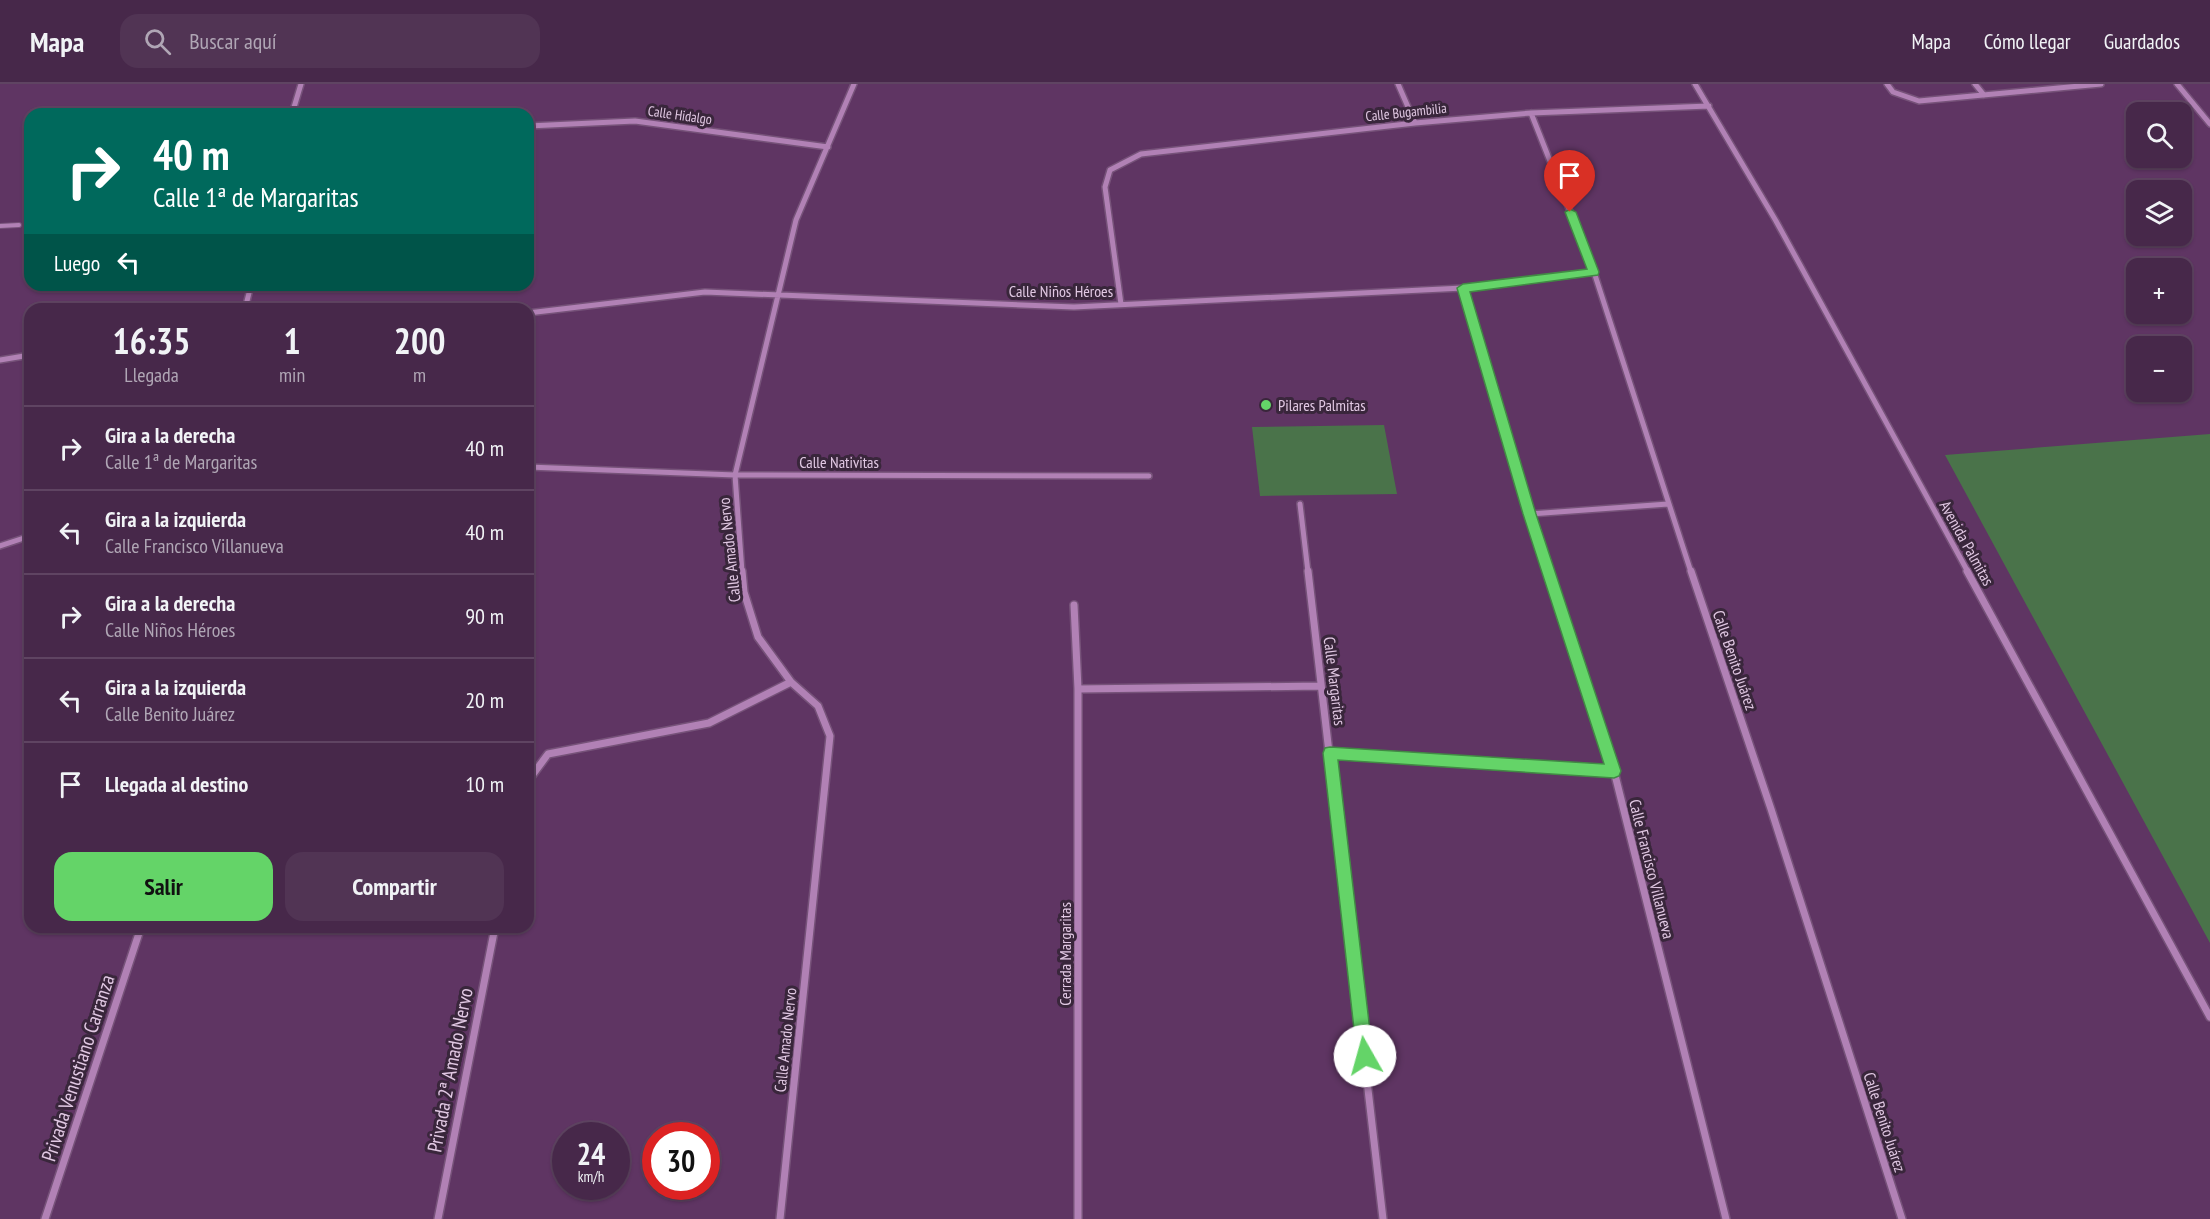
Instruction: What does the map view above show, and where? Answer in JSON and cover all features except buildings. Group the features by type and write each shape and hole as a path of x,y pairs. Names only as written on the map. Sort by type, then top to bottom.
{"street":[{"path":"294,108 301,84"},
{"name":"Calle Amado Nervo","path":"780,1219 830,736 818,706 791,682 758,637 744,592 735,475 796,220 854,84"},
{"path":"1398,84 1415,123"},
{"name":"Avenida Palmitas","path":"1695,84 1782,231 2210,1017"},
{"path":"1887,84 1893,92 1918,101 2101,84"},
{"path":"1975,84 1984,95"},
{"path":"2176,84 2210,124"},
{"name":"Calle Bugambilia","path":"1121,304 1105,187 1110,170 1141,154 1415,123 1531,113 1709,106"},
{"name":"Calle Benito Juárez","path":"1531,113 1594,272 1668,504 1771,809 1902,1219"},
{"name":"Calle Hidalgo","path":"534,126 635,121 828,147"},
{"name":"Calle Niños Héroes","path":"534,312 705,292 1074,307 1463,288 1594,272"},
{"name":"Calle Francisco Villanueva","path":"1463,288 1530,514 1614,771 1726,1219"},
{"path":"0,360 24,356"},
{"name":"Calle Nativitas","path":"534,467 735,475 1149,476"},
{"name":"Calle Margaritas","path":"1300,504 1383,1219"},
{"path":"1530,514 1668,504"},
{"path":"0,546 24,538"},
{"name":"Cerrada Margaritas","path":"1074,605 1078,689 1078,1219"},
{"path":"534,773 548,754 709,723 791,682"},
{"path":"1078,689 1321,686"},
{"path":"1330,753 1614,771"},
{"name":"Privada Venustiano Carranza","path":"45,1219 139,933"},
{"name":"Privada 2ª Amado Nervo","path":"438,1219 494,933"}],"lane":[{"path":"0,226 19,225"}],"green space":[{"path":"1384,425 1397,494 1260,496 1252,427"},
{"path":"2210,434 2210,943 1945,455"}],"place":[{"name":"Pilares Palmitas","path":"1266,405"}],"route":[{"path":"1365,1056 1330,753 1614,771 1530,514 1463,288 1594,272 1570,212"}]}
